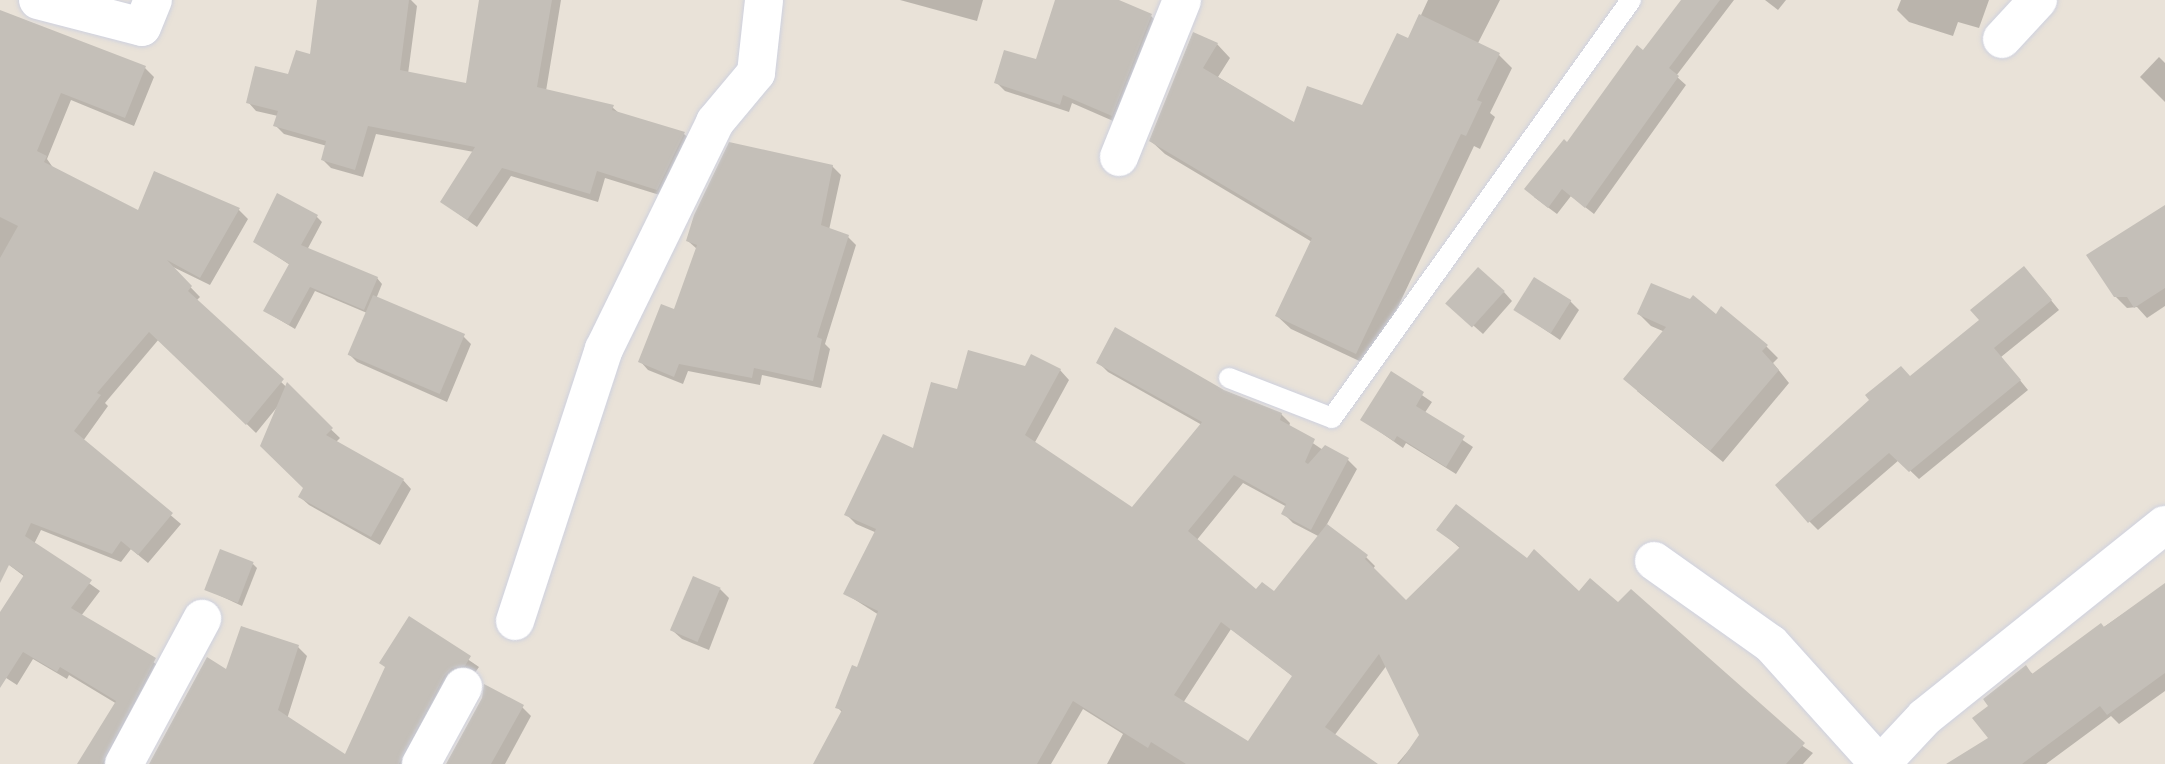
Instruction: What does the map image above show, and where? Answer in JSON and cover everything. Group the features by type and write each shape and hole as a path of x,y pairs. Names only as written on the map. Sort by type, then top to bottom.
{"street":[{"path":"38,0 142,27 153,0"},
{"path":"515,621 604,349 715,122 756,73 764,0"},
{"path":"1119,157 1182,0"},
{"path":"2002,39 2038,0"},
{"path":"1654,561 1771,644 1880,764 1925,717 2165,525"},
{"path":"124,764 202,619"},
{"path":"421,764 463,687"}],"lane":[{"path":"1229,378 1332,418 1631,0"}],"building":[{"path":"317,0 409,0 400,70 466,83 479,0 552,0 537,87 614,105 612,110 685,132 657,190 597,171 590,194 502,168 467,220 440,202 475,147 368,126 355,170 321,160 326,141 273,126 278,111 246,103 255,66 288,74 296,50 310,54"},
{"path":"1055,0 1119,0 1152,14 1112,116 1063,95 1060,105 994,83 1004,50 1036,59"},
{"path":"1681,0 1720,0 1669,68 1679,76 1585,208 1562,189 1548,208 1524,189 1564,139 1567,142 1637,45 1643,50"},
{"path":"0,10 146,66 125,118 61,93 37,151 47,156 44,162 138,210 154,171 240,208 200,278 167,260 192,286 188,291 284,379 246,425 149,332 97,393 101,395 74,431 173,513 138,555 121,541 112,554 31,523 25,536 92,580 71,608 156,658 102,764 77,764 116,701 60,667 57,672 23,652 0,688 0,612 24,575 9,565 0,583 0,258 18,226 0,217"},
{"path":"1419,14 1500,53 1477,100 1482,102 1466,136 1461,134 1356,354 1275,316 1312,238 1149,141 1193,32 1218,43 1203,68 1294,122 1307,86 1362,105 1397,33 1408,38"},
{"path":"729,142 833,165 821,225 849,235 817,337 822,339 813,381 754,368 752,378 679,364 674,377 638,362 661,304 674,309 697,245 686,241 694,215"},
{"path":"277,193 318,215 301,245 378,277 364,310 310,287 289,325 263,311 289,264 253,242"},
{"path":"2165,205 2165,288 2134,308 2127,297 2114,297 2086,255"},
{"path":"2024,266 2052,300 1994,348 2021,380 1909,472 1889,453 1808,523 1775,485 1869,400 1865,395 1901,366 1910,376 1979,320 1970,310"},
{"path":"1478,267 1505,291 1472,328 1445,303"},
{"path":"1534,277 1571,300 1551,333 1513,310"},
{"path":"1651,283 1690,299 1693,295 1716,314 1721,306 1768,345 1762,351 1779,370 1710,451 1623,379 1666,327 1637,314"},
{"path":"373,295 465,334 440,394 348,355"},
{"path":"1115,327 1224,390 1282,413 1280,420 1315,439 1305,462 1308,464 1325,445 1349,458 1311,530 1281,514 1286,504 1234,475 1188,531 1256,589 1262,582 1274,591 1327,524 1368,555 1365,559 1406,600 1460,547 1436,530 1456,504 1527,558 1534,549 1579,591 1590,578 1618,602 1631,589 1805,743 1786,764 1399,764 1419,735 1379,654 1325,727 1378,764 1186,764 1151,742 1148,748 1073,701 1037,764 813,764 842,710 835,708 852,665 857,667 878,611 843,594 876,529 844,515 883,434 913,448 931,382 957,389 968,350 1025,366 1031,354 1061,369 1025,435 1132,507 1202,422 1096,363","holes":["1221,622 1292,676 1248,741 1174,695"]},
{"path":"1391,371 1424,392 1416,406 1465,436 1446,467 1397,436 1394,441 1360,420"},
{"path":"287,382 333,428 326,435 404,479 371,537 298,497 303,488 260,446"},
{"path":"220,549 254,562 238,603 204,590"},
{"path":"693,576 721,588 698,642 670,630"},
{"path":"2165,583 2165,673 2107,715 2100,706 2022,764 1946,764 1988,738 1972,718 1988,706 1983,699 2026,665 2032,674 2101,623 2104,627"},
{"path":"409,616 471,656 465,666 452,668 444,676 399,764 149,764 207,657 226,669 241,626 299,645 278,710 345,754 385,667 379,663"},
{"path":"484,684 524,705 491,764 446,764 482,698"}]}
